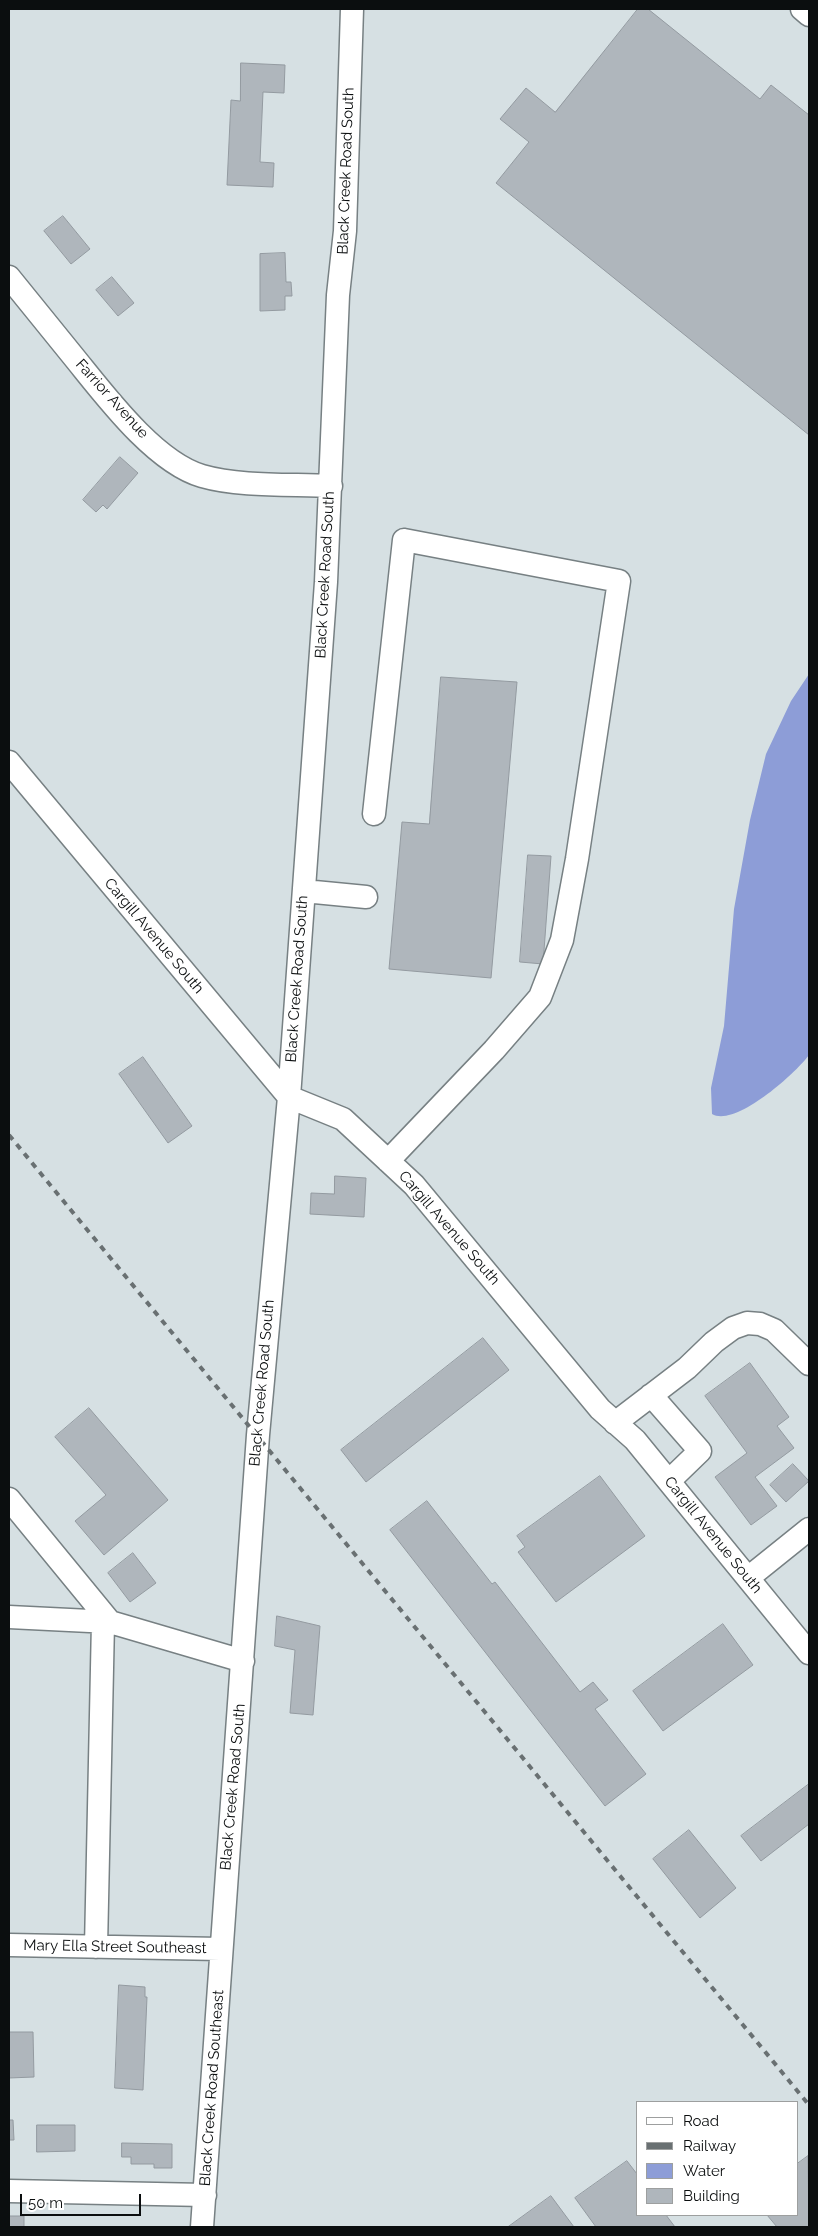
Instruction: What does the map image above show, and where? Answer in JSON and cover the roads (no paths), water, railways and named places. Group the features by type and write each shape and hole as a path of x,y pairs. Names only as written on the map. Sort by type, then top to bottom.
{"street":[{"name":"Black Creek Road South","path":"220,1949 243,1661 258,1435 289,1097 326,582 338,295 345,231 352,9"},
{"path":"802,9 809,15"},
{"name":"Farrior Avenue","path":"9,277 108,399 134,428 184,469 202,476 226,481 331,486"},
{"path":"374,814 404,540 619,581 577,859 562,940 540,996 494,1050 388,1161"},
{"name":"Cargill Avenue South","path":"9,762 289,1097 343,1119 414,1185 600,1409 635,1440 809,1653"},
{"path":"304,891 366,897"},
{"path":"615,1423 687,1368 727,1332 747,1323 760,1324 774,1330 809,1364"},
{"path":"651,1395 700,1451 668,1481"},
{"path":"9,1499 106,1622 96,1947"},
{"path":"748,1578 809,1529"},
{"path":"9,1617 106,1622 243,1661"},
{"name":"Mary Ella Street Southeast","path":"9,1945 220,1949"},
{"name":"Black Creek Road Southeast","path":"202,2227 220,1949"},
{"path":"9,2190 205,2195"}],"water":[{"path":"809,674 809,1055 792,1074 749,1106 735,1113 722,1116 712,1114 711,1088 724,1026 734,909 750,820 766,754 791,701"}],"railway":[{"path":"9,1135 809,2105"}]}
